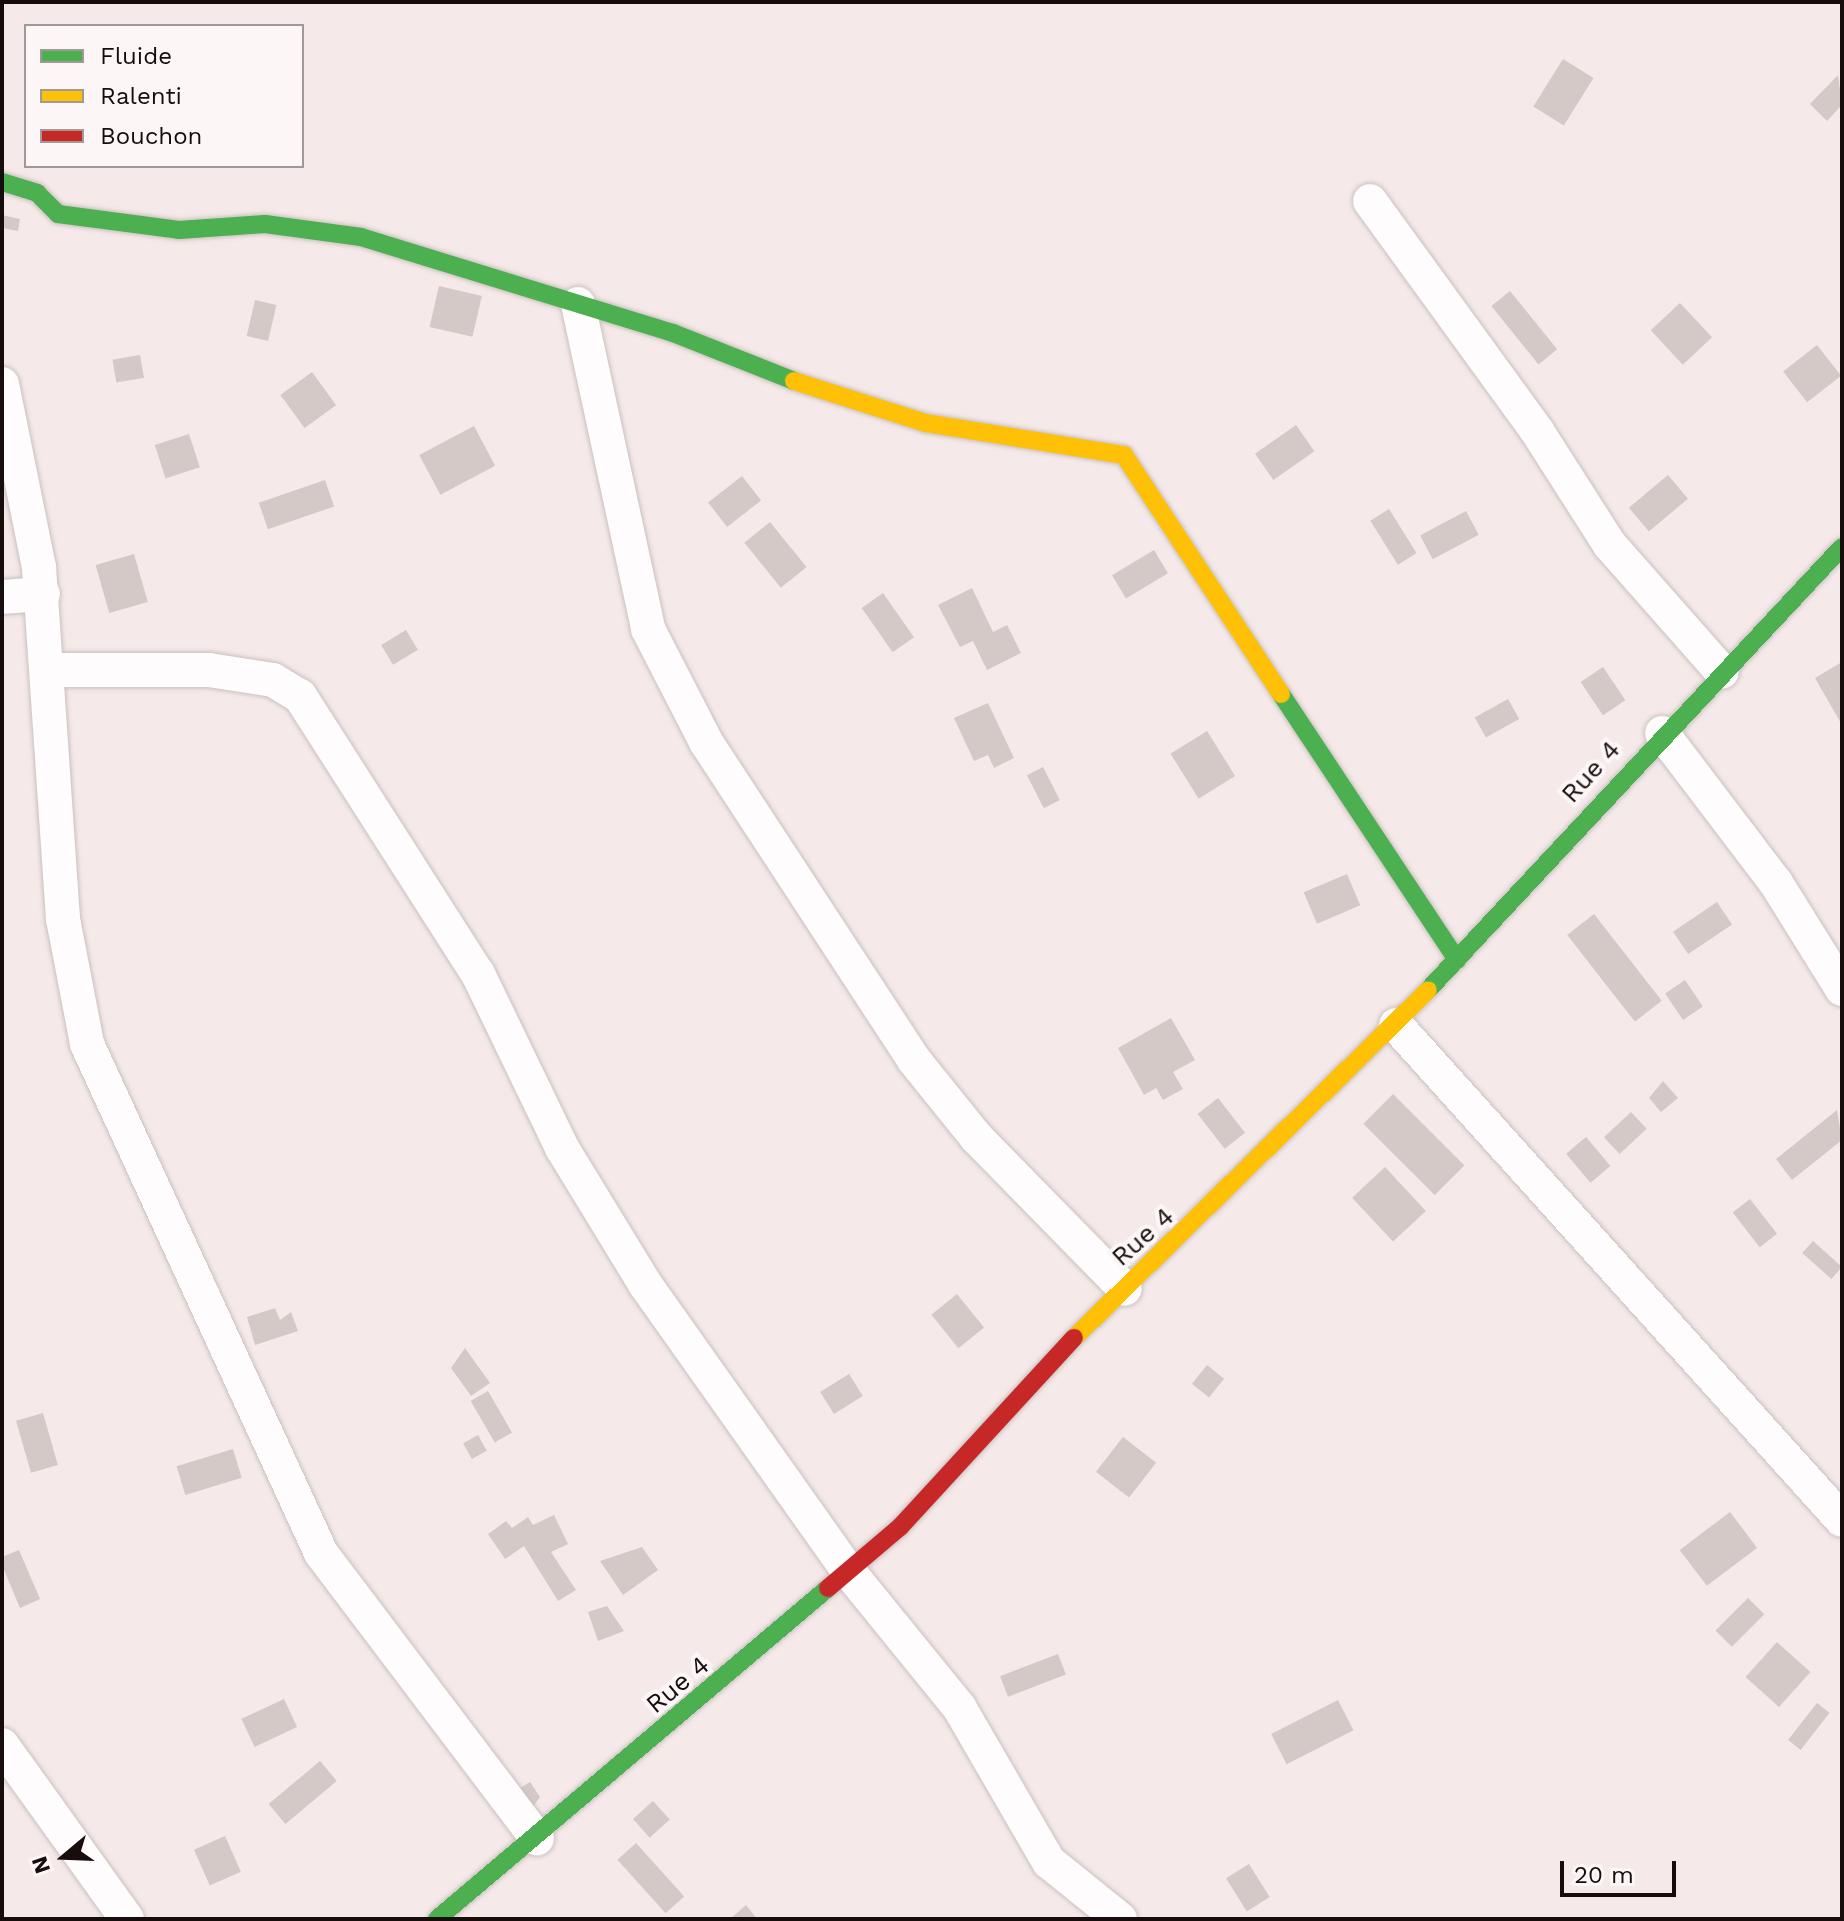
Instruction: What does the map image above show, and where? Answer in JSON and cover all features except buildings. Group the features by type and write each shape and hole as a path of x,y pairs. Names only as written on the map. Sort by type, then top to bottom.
{"street":[{"path":"2,182 37,193 58,214 179,230 265,224 361,237 673,333 821,392 926,423 1124,455 1457,960"},
{"path":"1370,201 1537,431 1610,545 1722,672"},
{"path":"578,304 648,629 706,742 914,1060 977,1138 1125,1289"},
{"path":"2,384 43,594 71,983 87,1044 120,1124 321,1553 537,1839"},
{"name":"Rue 4","path":"437,1919 537,1839 850,1573 1125,1289 1396,1025 1662,733 1842,547"},
{"path":"2,597 43,594"},
{"path":"50,670 209,670 273,680 300,696 478,974 562,1148 645,1284 850,1573 959,1707 1049,1862 1120,1919"},
{"path":"1662,733 1776,883 1842,989"},
{"path":"1396,1025 1842,1520"},
{"path":"2,1745 127,1919"}],"traffic: fast":[{"path":"2,182 37,193 58,214 179,230 265,224 361,237 673,333 794,381"},
{"path":"1428,990 1842,547"},
{"path":"1281,694 1457,960"},
{"path":"437,1919 828,1588"}],"traffic: slow":[{"path":"794,381 926,423 1124,455 1281,694"},
{"path":"1074,1338 1428,990"}],"traffic: jam":[{"path":"828,1588 900,1527 1074,1338"}]}
